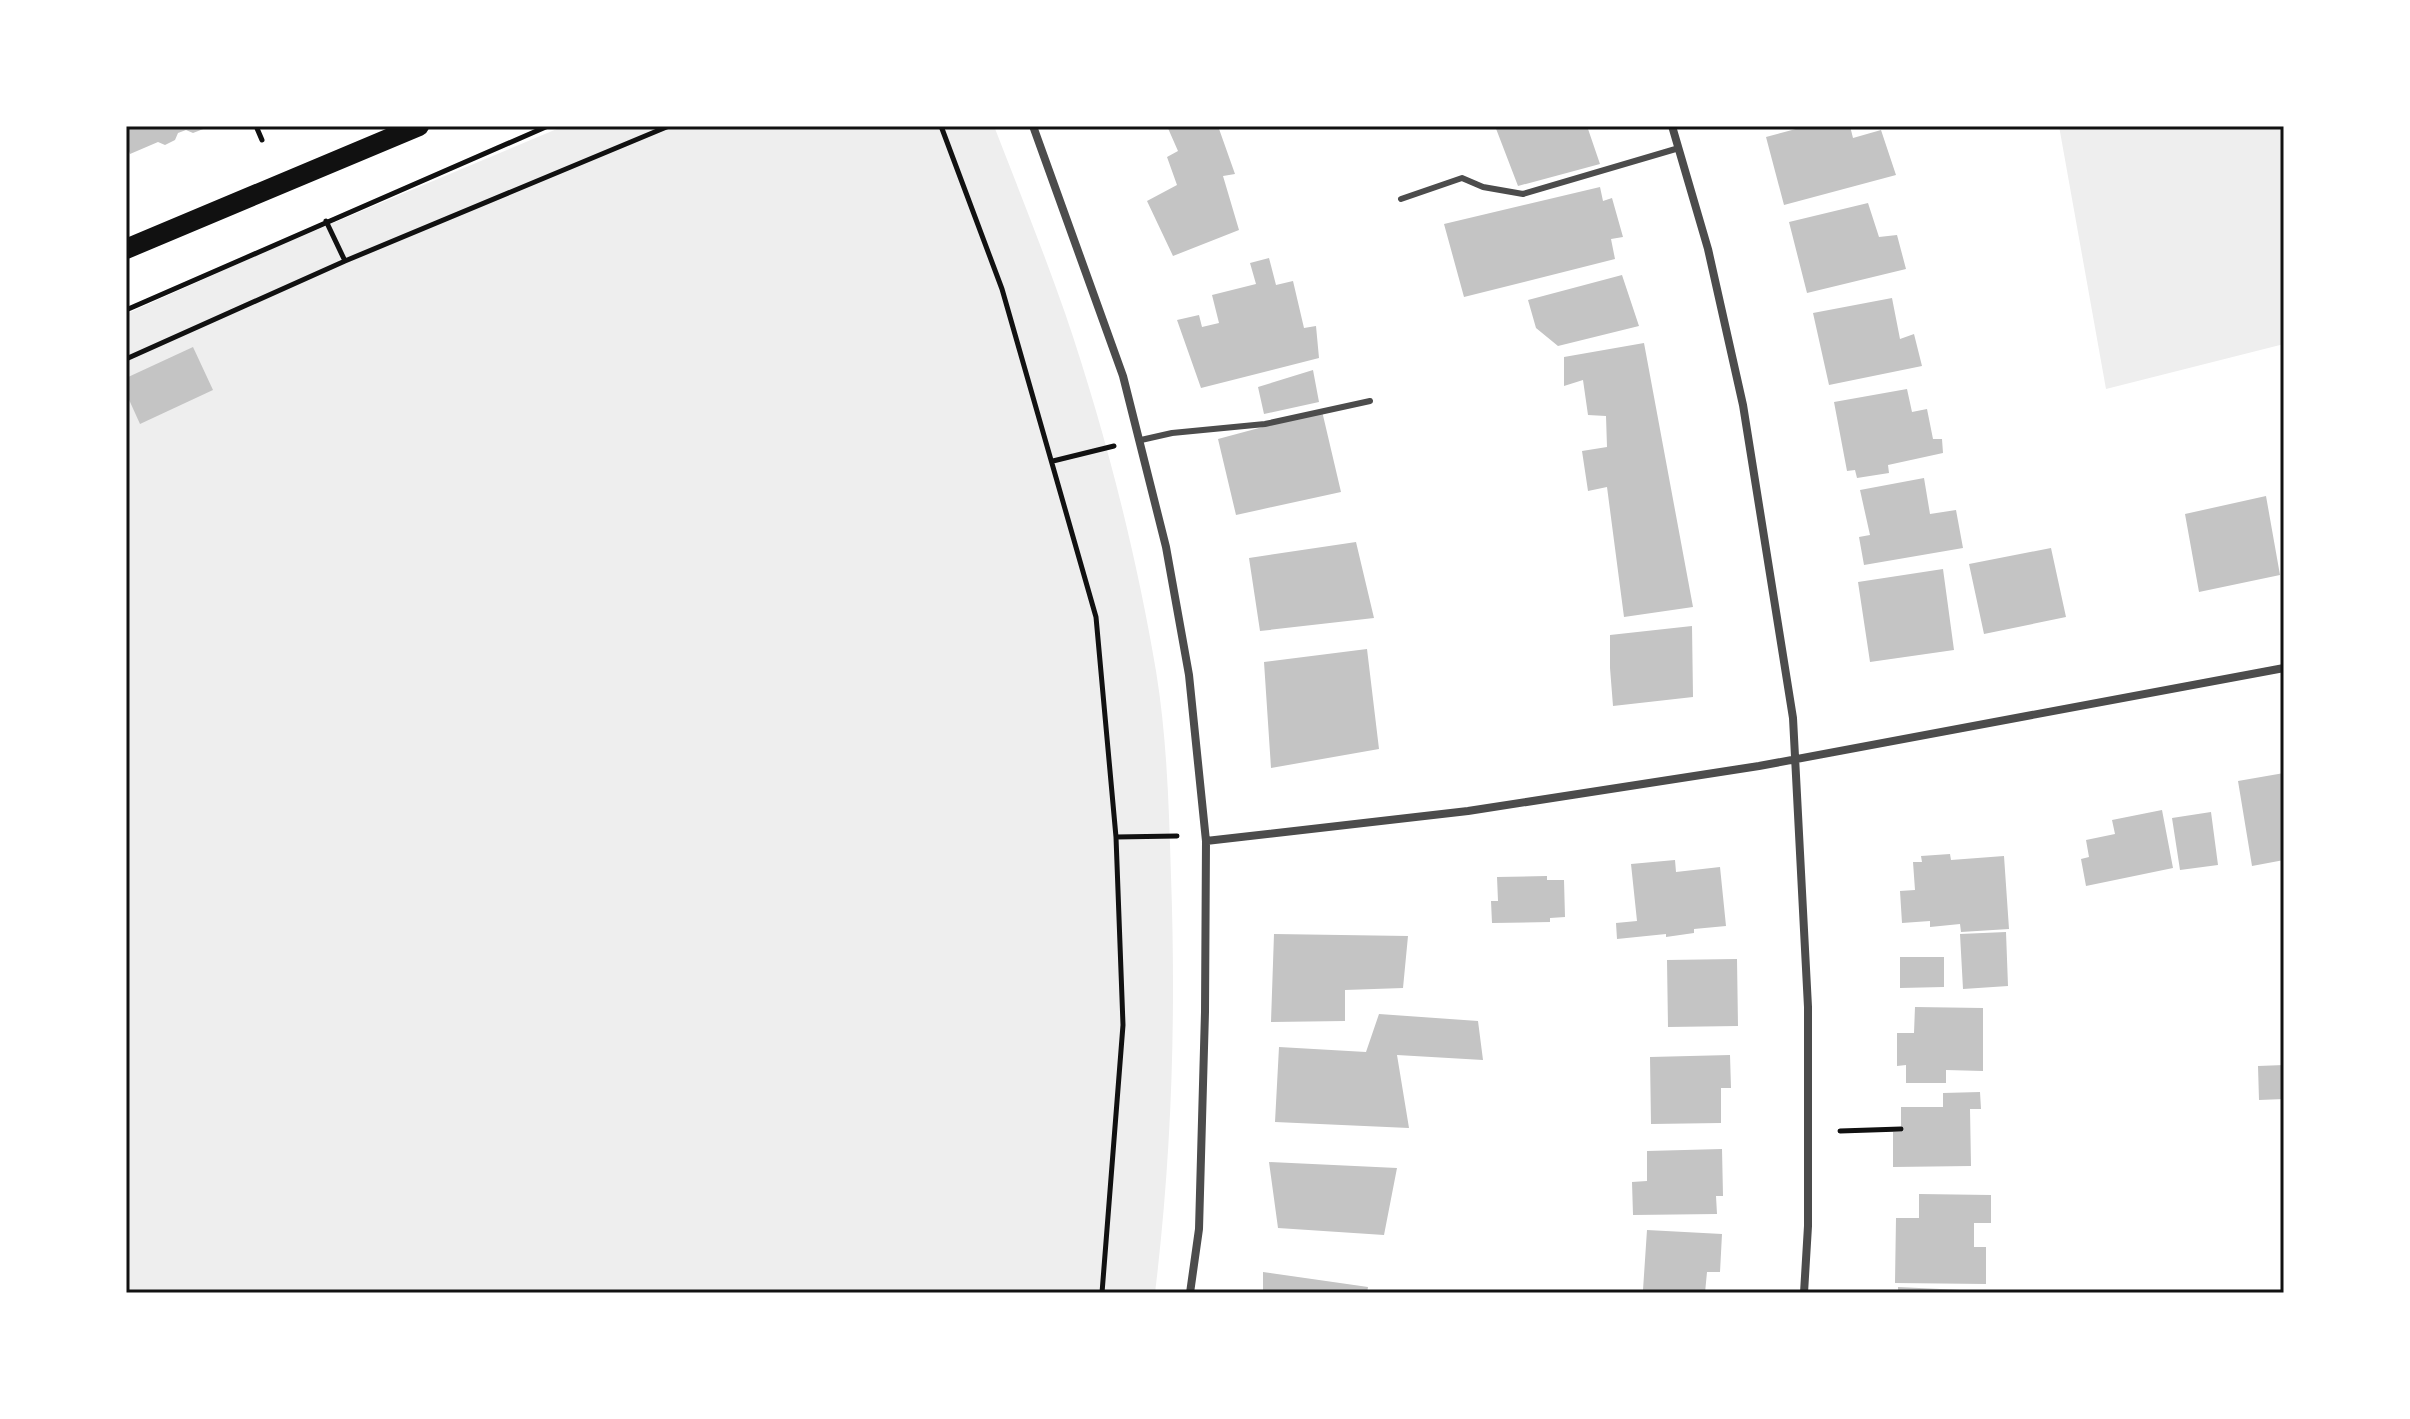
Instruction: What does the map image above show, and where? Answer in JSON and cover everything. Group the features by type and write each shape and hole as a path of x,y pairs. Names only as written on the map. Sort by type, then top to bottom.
{"main road":[{"path":"126,249 419,126"}],"street":[{"path":"1033,126 1123,376 1166,547 1189,675 1206,841 1199,1229 1190,1293"},
{"path":"1672,126 1708,249 1743,405 1793,718 1808,1007 1808,1226 1804,1293"},
{"path":"1206,841 1468,811 1796,759 2284,668"}],"lane":[{"path":"1401,199 1462,178 1483,187 1523,194 1679,148"},
{"path":"1141,440 1172,433 1265,424 1370,401"}],"path":[{"path":"256,126 262,140"},
{"path":"126,310 548,126"},
{"path":"126,359 345,261 669,126"},
{"path":"941,126 1002,289 1096,617 1116,837 1123,1025 1102,1293"},
{"path":"326,221 345,261"},
{"path":"1053,461 1114,446"},
{"path":"1116,837 1177,836"},
{"path":"1840,1131 1901,1129"}],"shaded area":[{"path":"564,126 994,126 1057,289 1093,400 1129,535 1160,696 1169,825 1173,1033 1169,1137 1155,1293 126,1293 126,314 278,246"},
{"path":"2059,126 2284,126 2284,344 2106,389"}],"building":[{"path":"126,126 211,126 193,133 186,130 165,145 158,142 130,154 126,143"},
{"path":"1167,126 1218,126 1235,174 1223,176 1239,230 1173,256 1147,201 1177,185 1167,157 1178,151"},
{"path":"1495,126 1587,126 1600,164 1518,186"},
{"path":"1807,126 1850,126 1853,138 1881,130 1896,175 1784,205 1766,137"},
{"path":"1600,187 1603,201 1612,198 1623,237 1611,239 1615,259 1464,297 1444,224"},
{"path":"1868,203 1879,237 1897,235 1906,269 1807,293 1789,222"},
{"path":"1269,258 1276,285 1293,281 1304,328 1316,326 1319,358 1201,388 1177,320 1199,315 1202,327 1219,323 1212,295 1256,284 1250,263"},
{"path":"1622,275 1639,326 1558,346 1536,328 1528,300"},
{"path":"1892,298 1900,339 1914,334 1922,366 1829,385 1813,313"},
{"path":"1644,343 1693,607 1624,617 1607,487 1588,491 1582,451 1607,447 1606,416 1588,415 1583,380 1564,386 1564,357"},
{"path":"193,347 213,390 140,424 126,393 126,378"},
{"path":"1313,370 1319,402 1264,414 1258,387"},
{"path":"1907,389 1912,412 1927,409 1933,439 1942,439 1943,453 1888,465 1889,473 1857,478 1855,470 1847,471 1834,402"},
{"path":"1322,411 1341,492 1236,515 1218,439"},
{"path":"1924,478 1930,514 1956,510 1963,548 1864,565 1859,537 1870,535 1860,490"},
{"path":"2266,496 2280,575 2199,592 2185,514"},
{"path":"1356,542 1374,618 1260,631 1249,558"},
{"path":"2051,548 2066,617 1984,634 1969,564"},
{"path":"1943,569 1954,650 1870,662 1858,582"},
{"path":"1692,626 1693,697 1613,706 1610,635"},
{"path":"1367,649 1379,749 1271,768 1264,662"},
{"path":"2284,773 2284,860 2252,866 2238,781"},
{"path":"2162,810 2173,868 2086,886 2081,859 2089,857 2086,840 2115,834 2112,820"},
{"path":"2211,812 2218,865 2180,870 2172,818"},
{"path":"1950,854 1951,860 2004,856 2009,929 1961,932 1960,924 1930,927 1930,921 1902,923 1900,891 1915,890 1913,862 1922,862 1921,856"},
{"path":"1675,860 1676,872 1720,867 1726,926 1694,929 1694,933 1666,937 1666,934 1617,939 1616,923 1637,921 1631,864"},
{"path":"1547,876 1547,880 1564,880 1565,917 1550,918 1550,922 1492,923 1491,901 1498,901 1497,877"},
{"path":"2006,932 2008,986 1963,989 1960,934"},
{"path":"1274,934 1408,936 1403,988 1345,990 1345,1021 1271,1022"},
{"path":"1900,957 1944,957 1944,987 1900,988"},
{"path":"1737,959 1738,1026 1668,1027 1667,960"},
{"path":"1915,1007 1983,1008 1983,1071 1946,1070 1946,1083 1906,1083 1906,1065 1897,1066 1897,1033 1914,1033"},
{"path":"1379,1014 1478,1021 1483,1060 1397,1055 1409,1128 1275,1122 1279,1047 1366,1052"},
{"path":"1730,1055 1731,1088 1721,1088 1721,1123 1651,1124 1650,1057"},
{"path":"2284,1065 2284,1099 2259,1100 2258,1066"},
{"path":"1980,1092 1981,1109 1970,1109 1971,1166 1893,1167 1893,1132 1901,1132 1901,1107 1943,1107 1943,1093"},
{"path":"1722,1149 1723,1196 1716,1196 1717,1214 1633,1215 1632,1182 1647,1181 1647,1151"},
{"path":"1269,1162 1397,1168 1384,1235 1278,1228"},
{"path":"1919,1194 1991,1195 1991,1223 1974,1223 1974,1247 1986,1247 1986,1284 1895,1283 1896,1218 1919,1218"},
{"path":"1647,1230 1722,1234 1720,1272 1707,1272 1705,1293 1643,1290"},
{"path":"1263,1272 1368,1287 1367,1293 1263,1293"},
{"path":"1898,1287 1961,1290 1961,1293 1898,1293"}]}
